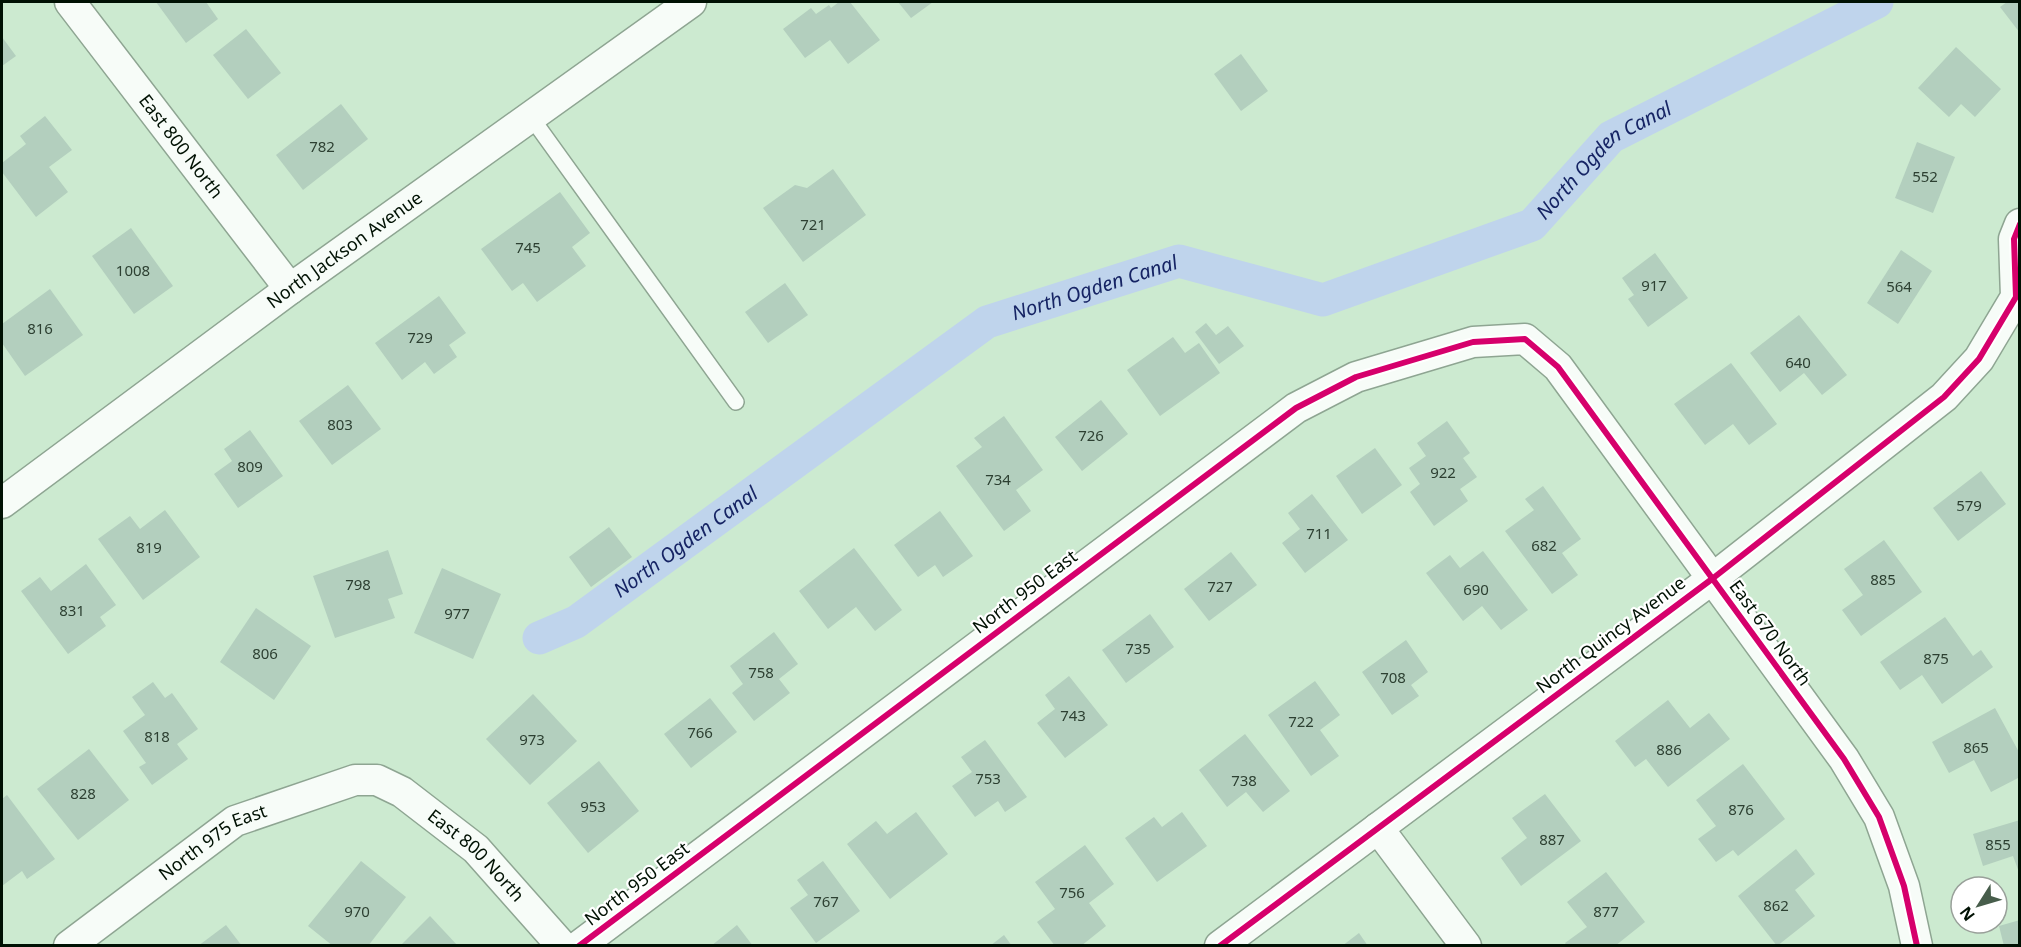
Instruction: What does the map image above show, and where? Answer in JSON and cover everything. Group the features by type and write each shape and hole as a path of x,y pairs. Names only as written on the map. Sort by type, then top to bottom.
{"street":[{"name":"East 800 North","path":"70,2 290,289"},
{"name":"North Jackson Avenue","path":"2,503 290,289 691,2"},
{"name":"North Quincy Avenue","path":"1220,945 1712,579 1944,397 1979,359 2018,297 2014,239 2019,224"},
{"name":"East 670 North","path":"1525,339 1558,367 1844,759 1879,817 1904,886 1917,945"},
{"name":"North 950 East","path":"579,945 1296,408 1356,377 1473,342 1525,339"},
{"name":"North 975 East","path":"69,945 235,821 355,780 377,780"},
{"name":"East 800 North","path":"377,780 402,792 476,849 562,945"},
{"path":"1378,828 1466,945"}],"lane":[{"path":"531,117 736,402"}],"building":[{"path":"156,2 206,2 218,19 186,43"},
{"path":"839,2 850,2 880,40 848,64 830,40 805,58 783,29 811,8 816,14 829,5 831,8"},
{"path":"898,2 933,2 911,18"},
{"path":"2007,2 2020,2 2020,33 2000,7"},
{"path":"246,29 281,73 248,99 213,55"},
{"path":"2,37 16,56 2,66"},
{"path":"1956,47 2001,89 1975,117 1961,104 1949,117 1918,88"},
{"path":"1241,54 1268,91 1241,111 1214,74"},
{"path":"341,104 368,139 303,190 276,155"},
{"path":"45,116 72,150 49,167 68,192 36,217 2,172 2,163 26,144 20,136"},
{"path":"1917,142 1955,157 1933,213 1895,198"},
{"path":"833,169 866,215 803,262 763,208 795,185 807,188"},
{"path":"560,192 590,233 572,247 586,266 537,302 523,283 512,291 481,249"},
{"path":"131,228 173,286 134,314 92,256"},
{"path":"1901,250 1932,271 1898,324 1867,303"},
{"path":"1655,253 1688,298 1648,327 1628,299 1634,295 1622,278"},
{"path":"785,283 808,315 768,343 745,312"},
{"path":"50,289 83,335 25,376 2,343 2,324"},
{"path":"439,296 466,333 449,345 457,357 434,374 425,362 402,380 375,343"},
{"path":"1799,315 1847,375 1822,395 1804,373 1780,392 1750,353"},
{"path":"1206,323 1216,335 1228,326 1244,346 1219,364 1195,332"},
{"path":"1173,337 1185,353 1199,343 1220,373 1160,416 1127,370"},
{"path":"1731,363 1777,424 1749,445 1733,424 1705,445 1674,404"},
{"path":"348,385 381,429 332,465 299,421"},
{"path":"1101,400 1128,434 1082,471 1055,437"},
{"path":"1004,416 1043,470 1016,490 1031,511 1004,531 956,466 982,447 974,438"},
{"path":"1447,421 1470,453 1463,458 1477,477 1460,489 1468,501 1434,526 1410,492 1420,484 1409,468 1426,456 1417,443"},
{"path":"250,430 283,476 238,508 214,474 232,461 224,449"},
{"path":"1375,448 1402,485 1362,514 1336,476"},
{"path":"1981,471 2006,504 1958,541 1933,508"},
{"path":"1543,486 1581,539 1562,553 1578,575 1552,594 1505,531 1534,510 1525,499"},
{"path":"1312,494 1348,540 1305,573 1282,543 1300,529 1288,513"},
{"path":"165,510 200,557 143,600 98,539 130,516 140,529"},
{"path":"940,511 973,556 943,577 935,565 918,577 894,545"},
{"path":"609,527 632,557 591,587 569,557"},
{"path":"1884,540 1922,592 1861,636 1842,610 1863,595 1844,569"},
{"path":"854,548 902,610 875,631 856,607 828,629 799,591"},
{"path":"388,550 403,594 388,599 395,618 335,638 313,576"},
{"path":"1483,551 1528,610 1501,630 1482,606 1463,621 1426,573 1450,555 1460,568"},
{"path":"1231,552 1257,585 1209,621 1184,589"},
{"path":"86,564 116,605 100,617 106,626 68,654 21,591 40,577 51,591"},
{"path":"442,568 501,594 473,659 414,633"},
{"path":"256,608 311,646 274,700 220,662"},
{"path":"1150,614 1174,647 1126,683 1102,650"},
{"path":"1945,617 1973,656 1981,650 1993,667 1942,704 1922,675 1900,690 1880,662"},
{"path":"774,632 798,664 779,679 790,693 754,721 732,693 743,684 730,666"},
{"path":"1406,640 1428,672 1411,685 1419,696 1392,715 1362,672"},
{"path":"1069,676 1108,725 1065,758 1037,723 1055,709 1045,695"},
{"path":"1315,681 1340,715 1320,730 1339,756 1311,776 1268,715"},
{"path":"153,682 165,698 172,693 198,729 177,744 188,759 152,785 139,767 146,763 123,731 145,715 132,697"},
{"path":"533,694 577,741 530,785 486,739"},
{"path":"710,698 737,732 691,768 664,734"},
{"path":"1668,700 1690,728 1709,713 1730,739 1668,787 1646,759 1635,767 1615,741"},
{"path":"1995,708 2020,754 2020,777 1991,792 1974,760 1949,773 1932,742"},
{"path":"1245,734 1290,791 1263,812 1246,792 1227,807 1199,770"},
{"path":"985,740 1027,797 1005,812 998,801 975,817 952,786 972,772 961,757"},
{"path":"89,749 129,800 78,840 37,789"},
{"path":"599,761 639,811 588,853 547,803"},
{"path":"1743,764 1785,819 1738,856 1733,850 1716,862 1698,839 1716,826 1696,800"},
{"path":"1545,794 1581,841 1521,886 1501,858 1527,838 1512,818"},
{"path":"7,795 55,859 27,879 22,871 2,886 2,799"},
{"path":"916,812 948,854 890,899 847,844 876,821 887,834"},
{"path":"1182,812 1207,846 1157,882 1125,838 1154,817 1162,827"},
{"path":"2020,820 2020,875 2013,856 1983,866 1973,834"},
{"path":"1085,845 1114,884 1089,903 1106,926 1081,946 1055,946 1037,922 1055,909 1035,882"},
{"path":"1796,849 1815,874 1795,890 1815,916 1777,946 1738,896"},
{"path":"361,861 406,897 368,946 333,946 308,926"},
{"path":"823,861 860,911 816,943 790,908 808,895 797,880"},
{"path":"1606,872 1645,922 1615,946 1567,946 1565,943 1587,927 1567,902"},
{"path":"430,916 458,946 400,946"},
{"path":"2020,920 2020,946 2004,946 2001,935 2009,935 2009,923"},
{"path":"226,925 242,946 198,946"},
{"path":"737,925 753,946 711,946"},
{"path":"1359,933 1368,946 1342,946"},
{"path":"1004,935 1012,946 990,946"}],"waterway":[{"name":"North Ogden Canal","path":"539,638 576,622 987,322 1179,261 1323,300 1532,225 1611,137 1877,2"}],"cycle path":[{"path":"1220,946 1712,579 1944,397 1979,359 2016,297 2014,239 2020,224"},
{"path":"579,946 1296,408 1356,377 1473,342 1525,339 1558,367 1844,759 1879,817 1904,886 1917,946"}]}
